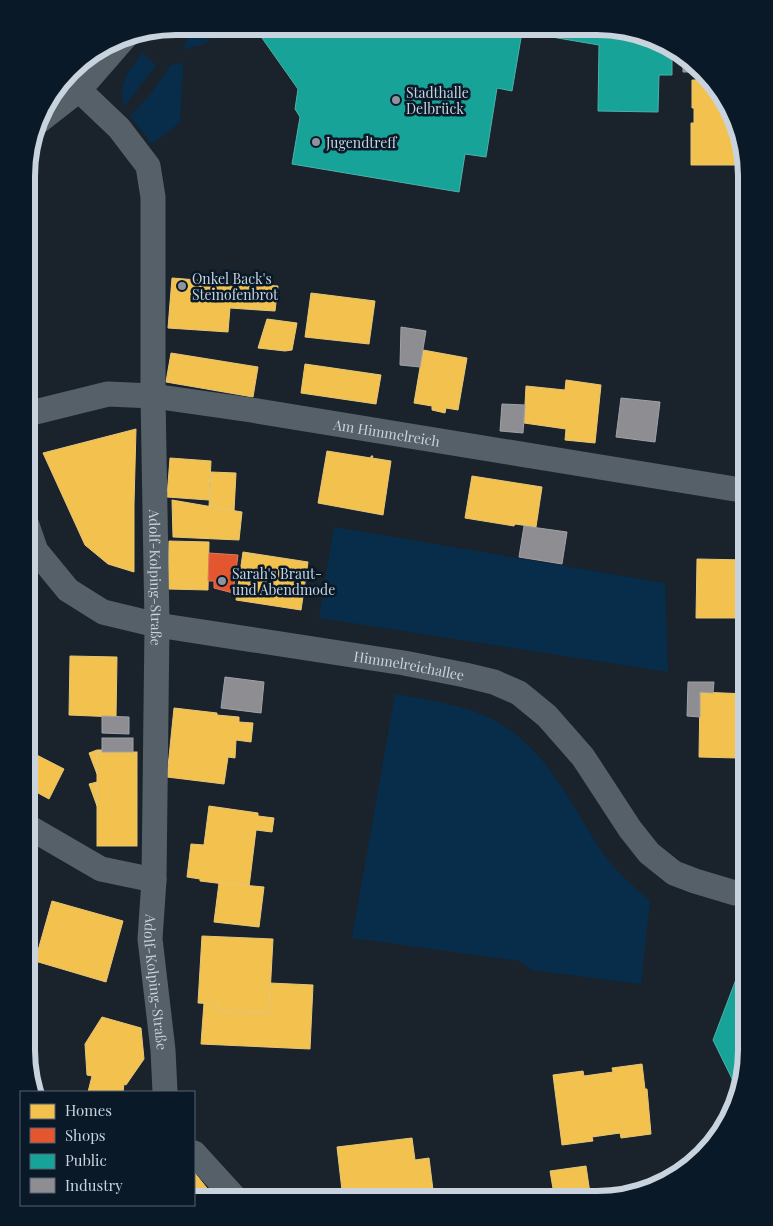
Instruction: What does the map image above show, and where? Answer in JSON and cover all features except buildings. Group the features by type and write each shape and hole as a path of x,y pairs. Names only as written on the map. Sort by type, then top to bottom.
{"street":[{"path":"49,114 79,90 114,50"},
{"name":"Adolf-Kolping-Straße","path":"79,90 119,128 148,166 153,197 153,396 157,625 154,880 150,939 163,1050 165,1091"},
{"name":"Am Himmelreich","path":"35,412 108,394 153,396 251,410 738,490"},
{"name":"Himmelreichallee","path":"35,548 68,590 103,612 157,625 447,671 494,682 519,693 547,716 583,757 630,829 650,853 674,873 695,882 738,893"},
{"path":"35,831 101,869 154,880"},
{"path":"195,1154 229,1191"}],"shaded area":[{"path":"189,35 215,35 204,44 183,50"},
{"path":"143,53 156,65 124,107 122,99 123,84 129,71"},
{"path":"183,63 180,122 152,144 130,116 149,96 171,65"},
{"path":"334,527 665,583 668,672 319,618"},
{"path":"395,694 449,704 481,714 521,738 537,754 552,772 607,859 624,878 650,901 641,984 531,970 520,961 352,938"}],"place":[{"name":"Stadthalle Delbrück","path":"396,100"},
{"name":"Jugendtreff","path":"316,142"},
{"name":"Onkel Back's Steinofenbrot","path":"182,286"},
{"name":"Sarah's Braut- und Abendmode","path":"222,581"}]}
